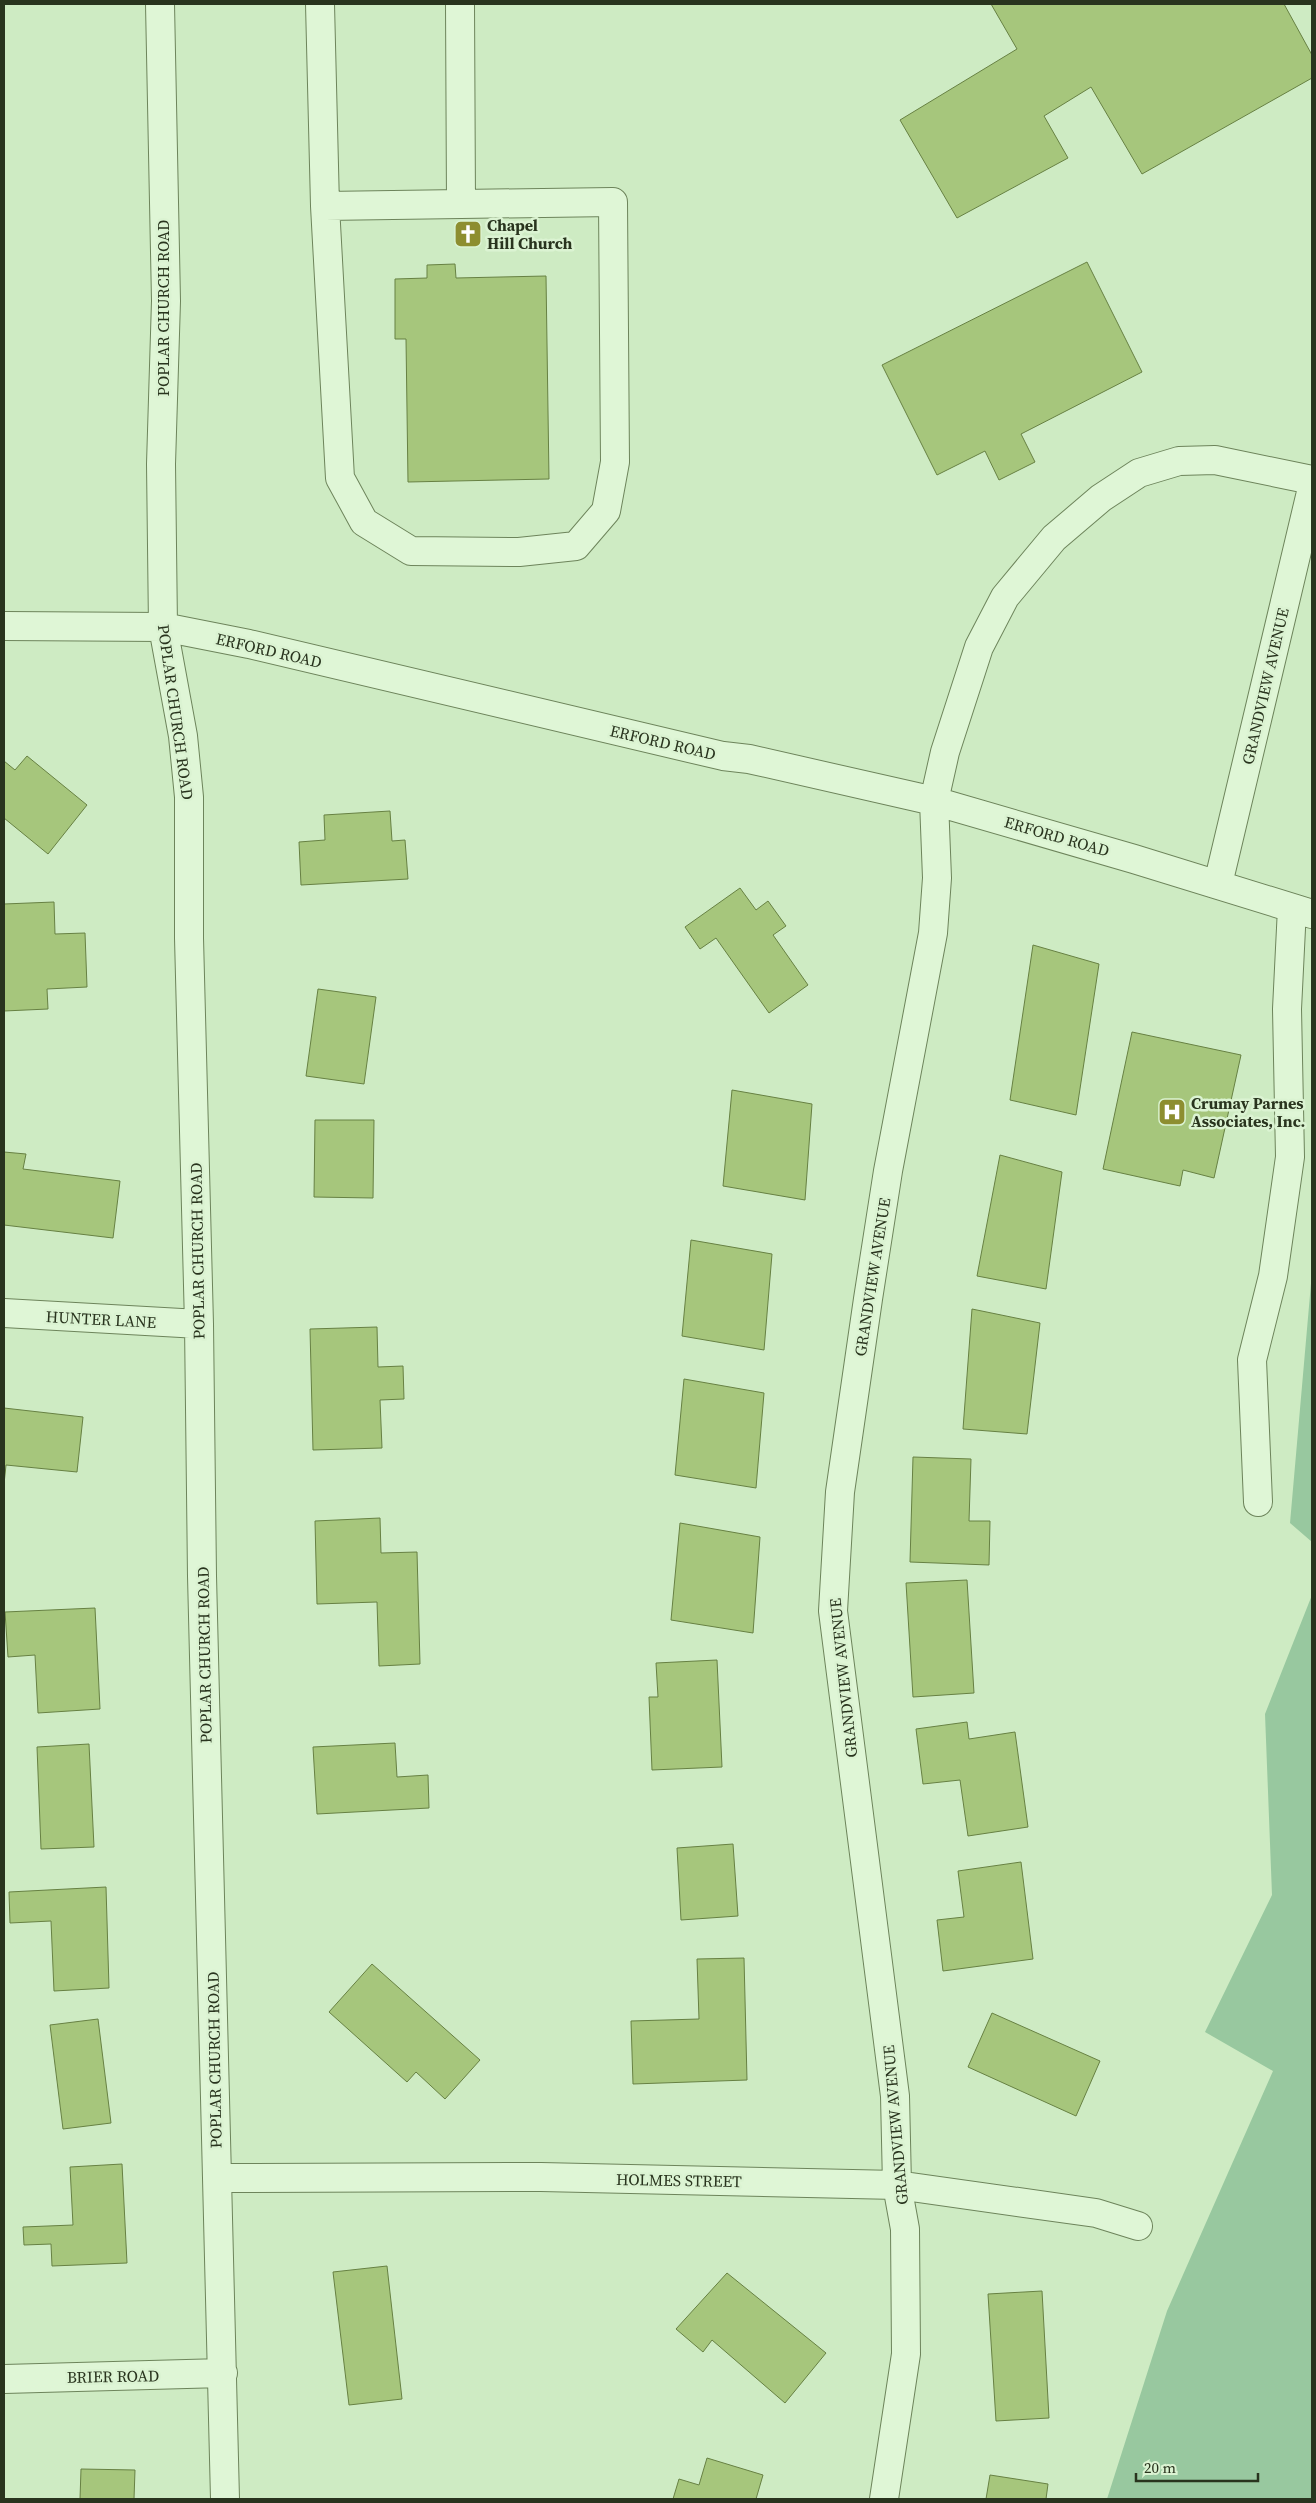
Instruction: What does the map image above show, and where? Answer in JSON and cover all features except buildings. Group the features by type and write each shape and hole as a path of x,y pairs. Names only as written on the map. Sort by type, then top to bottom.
{"street":[{"name":"POPLAR CHURCH ROAD","path":"160,4 166,301 161,464 163,627 183,736 189,797 189,938 199,1324 202,1576 225,2499"},
{"path":"320,4 325,206 340,478 364,522 411,551 519,552 576,546 606,511 615,462 613,202 325,206"},
{"path":"460,4 461,204"},
{"name":"GRANDVIEW AVENUE","path":"884,2499 906,2354 905,2228 897,2185 895,2096 833,1611 840,1492 868,1298 888,1171 933,932 937,878 934,801 945,752 979,647 1005,597 1054,538 1101,498 1140,473 1179,462 1215,460 1312,480"},
{"name":"GRANDVIEW AVENUE","path":"1218,884 1312,488"},
{"name":"ERFORD ROAD","path":"4,626 163,627 249,644 723,756 749,760 934,801 1218,884 1302,911"},
{"path":"1258,1502 1252,1360 1273,1276 1290,1157 1288,1009 1302,911"},
{"name":"HUNTER LANE","path":"4,1313 199,1324"},
{"name":"HOLMES STREET","path":"217,2178 541,2177 897,2185 1096,2213 1138,2226"},
{"name":"BRIER ROAD","path":"4,2379 223,2373"}],"green space":[{"path":"1312,1272 1312,1542 1290,1523"},
{"path":"1312,1595 1312,2499 1107,2499 1167,2311 1273,2071 1205,2032 1272,1895 1265,1714"}],"place":[{"name":"Chapel Hill Church","path":"468,234"},
{"name":"Crumay Parnes Associates, Inc.","path":"1172,1112"}]}
